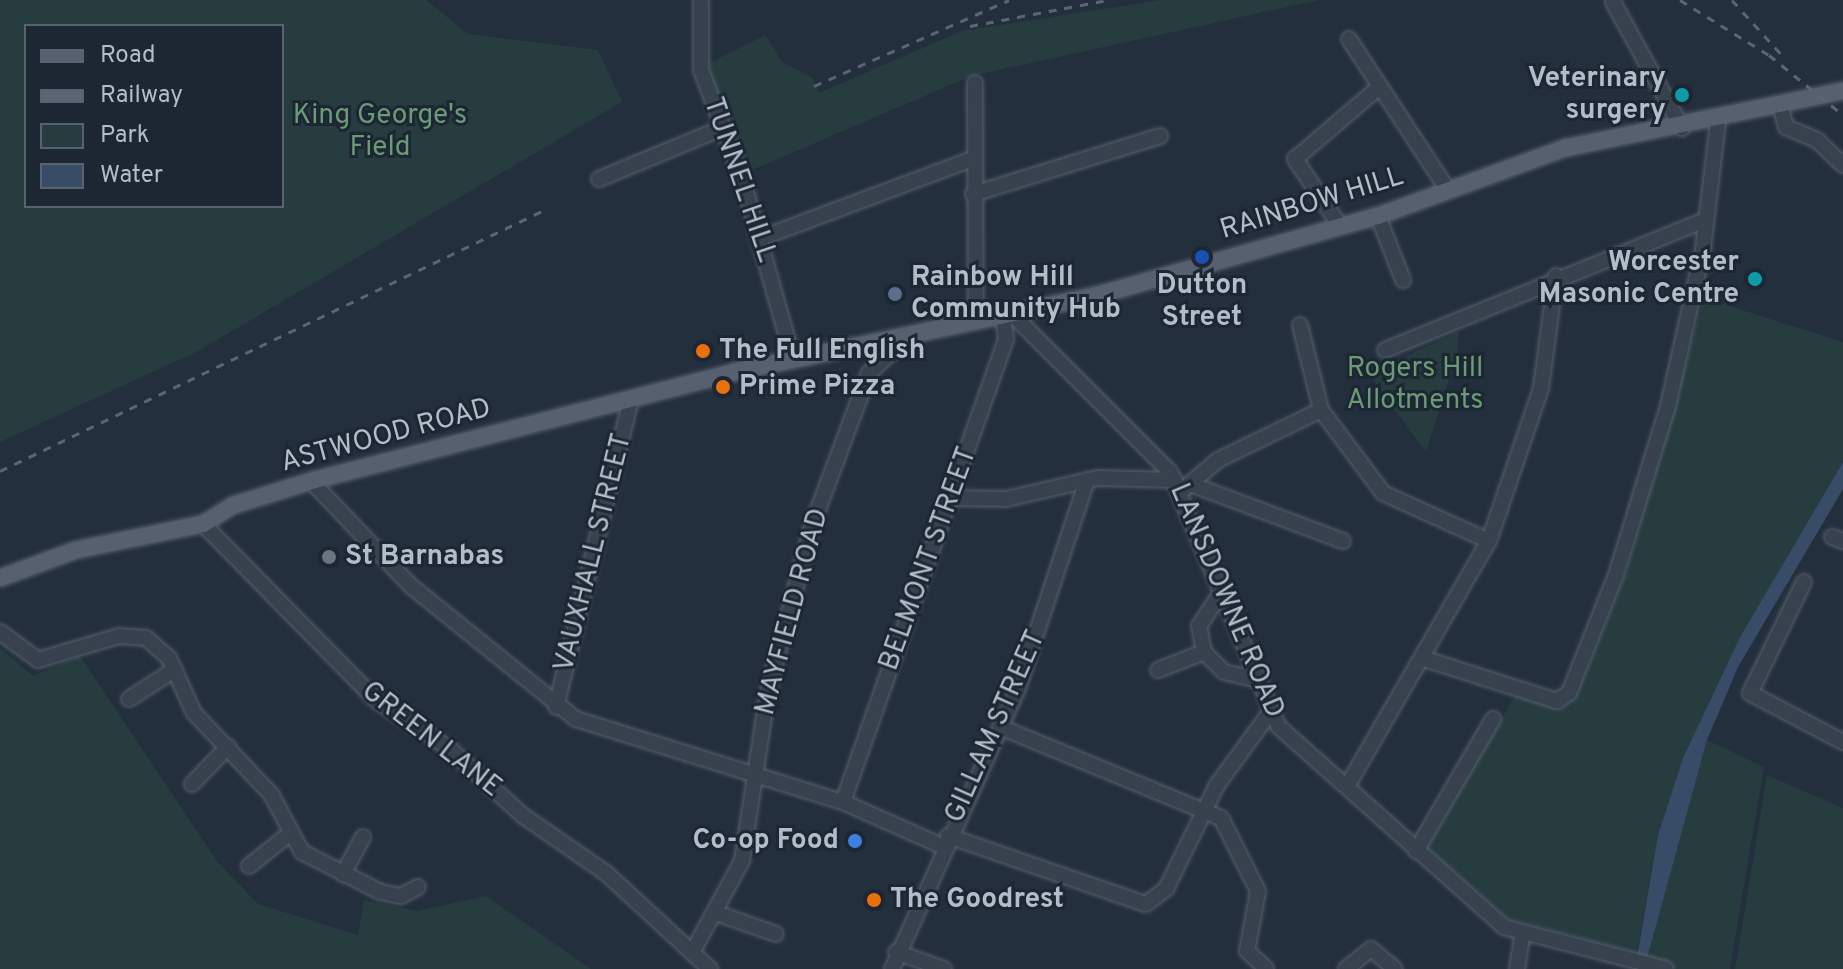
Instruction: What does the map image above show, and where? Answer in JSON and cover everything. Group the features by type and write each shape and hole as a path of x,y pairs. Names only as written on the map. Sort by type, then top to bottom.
{"main road":[{"name":"RAINBOW HILL","path":"793,359 1007,314 1378,216 1446,187 1565,148 1718,122 1843,91"},
{"name":"ASTWOOD ROAD","path":"0,578 88,547 203,524 234,505 311,481 793,359"}],"street":[{"name":"TUNNEL HILL","path":"704,1 701,70 761,238 793,359"},
{"path":"1613,2 1682,128"},
{"path":"1349,39 1378,88 1446,187"},
{"path":"975,83 972,159 976,319"},
{"path":"1340,226 1295,159 1378,88"},
{"path":"1781,108 1786,127 1817,140 1843,165"},
{"path":"1425,659 1557,701 1569,693 1616,575 1668,406 1705,220 1718,122"},
{"path":"599,179 722,128"},
{"path":"973,194 1160,136"},
{"path":"761,238 972,159"},
{"path":"1378,216 1403,280"},
{"path":"1385,350 1556,276 1705,220"},
{"path":"1349,783 1425,659 1489,541 1541,388 1556,276"},
{"name":"LANSDOWNE ROAD","path":"1007,314 1183,486 1220,594 1269,714 1349,783 1416,851 1489,918 1522,936 1666,969"},
{"name":"BELMONT STREET","path":"843,802 1006,339 1007,314"},
{"path":"1300,325 1321,410 1396,504 1489,541"},
{"name":"MAYFIELD ROAD","path":"694,949 719,914 742,861 768,691 812,526 869,373 913,333"},
{"name":"VAUXHALL STREET","path":"556,707 631,399"},
{"path":"1183,486 1218,460 1321,410"},
{"path":"952,498 1006,499 1087,480 1183,486 1343,541"},
{"name":"GILLAM STREET","path":"892,969 896,952 1000,727 1051,600 1087,480"},
{"path":"311,481 411,586 556,707 619,735 756,774 843,802 946,841 1146,904 1166,889 1247,736 1269,714"},
{"name":"GREEN LANE","path":"203,524 377,701 450,749 522,815 606,873 694,949 710,969"},
{"path":"1804,582 1750,693 1843,742"},
{"path":"1220,594 1199,626 1204,652 1224,672 1254,679"},
{"path":"0,632 38,660 138,636 160,647 194,713 271,794 288,835 343,874 392,895 418,887"},
{"path":"1158,670 1204,652"},
{"path":"129,699 174,670"},
{"path":"1416,851 1493,719"},
{"path":"1000,727 1207,807 1253,875 1258,906 1247,951 1266,969"},
{"path":"192,784 228,747"},
{"path":"249,866 288,835"},
{"path":"343,874 363,837"},
{"path":"719,914 776,934"},
{"path":"1517,969 1522,936"},
{"path":"1346,969 1355,948 1371,949 1395,969"},
{"path":"896,952 944,969"},
{"path":"1590,969 1593,954"}],"green space":[{"name":"King George's Field","path":"0,0 426,0 468,34 598,50 622,102 198,351 0,442"},
{"path":"1161,0 1319,0 971,76 745,173 707,64 766,35 782,62 813,78 819,93 962,31"},
{"path":"1704,298 1843,342 1843,462 1740,637 1683,758 1658,835 1637,953 1508,918 1427,847 1516,694 1561,710 1577,695 1627,571"},
{"name":"Rogers Hill Allotments","path":"1459,331 1456,358 1426,452 1369,374"},
{"path":"0,648 33,676 80,656 217,861 258,904 358,935 364,900 417,911 486,896 591,969 0,969"},
{"path":"1707,740 1764,767 1730,969 1676,969 1645,961"},
{"path":"1767,775 1843,808 1843,969 1735,969"}],"water":[{"path":"1843,462 1843,489 1738,667 1707,740 1644,969 1635,969 1658,835 1683,758 1740,637"}],"railway":[{"path":"814,86 1009,0"},
{"path":"970,26 1108,0"},
{"path":"1680,0 1769,55 1843,115"},
{"path":"1732,0 1780,53"},
{"path":"0,471 542,211"}],"place":[{"name":"Veterinary surgery","path":"1682,95"},
{"name":"Dutton Street","path":"1202,257"},
{"name":"Worcester Masonic Centre","path":"1755,279"},
{"name":"Rainbow Hill Community Hub","path":"895,294"},
{"name":"The Full English","path":"703,351"},
{"name":"Prime Pizza","path":"723,387"},
{"name":"St Barnabas","path":"329,557"},
{"name":"Co-op Food","path":"855,841"},
{"name":"The Goodrest","path":"874,900"}]}
